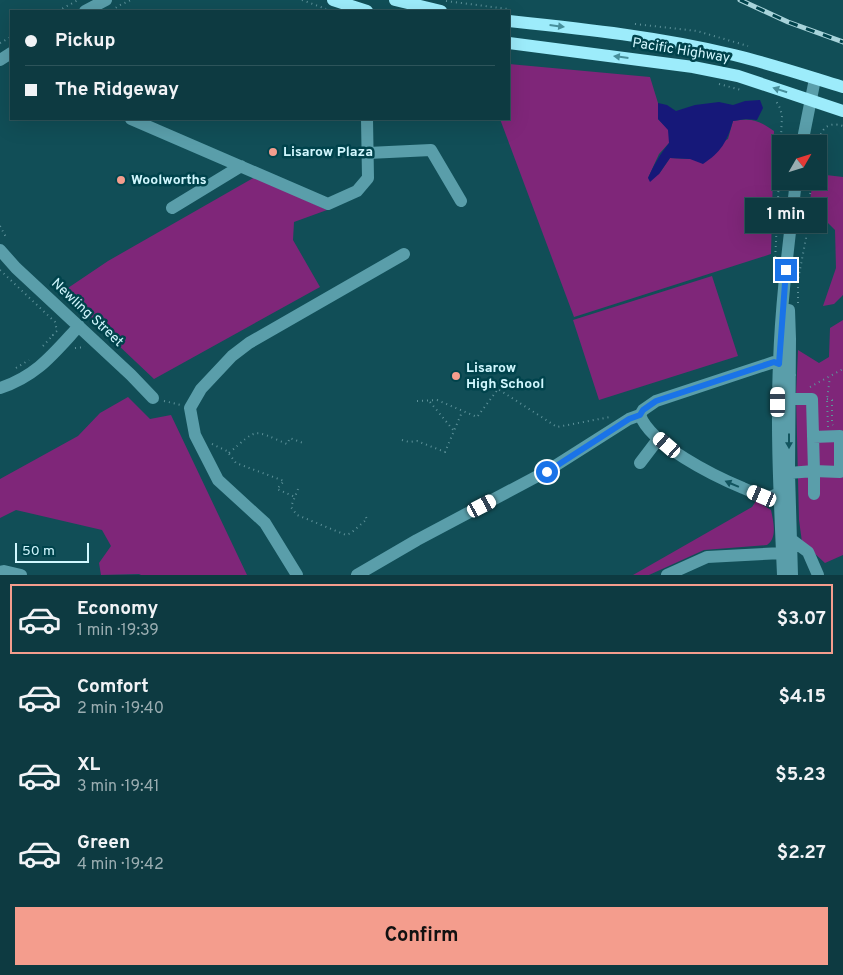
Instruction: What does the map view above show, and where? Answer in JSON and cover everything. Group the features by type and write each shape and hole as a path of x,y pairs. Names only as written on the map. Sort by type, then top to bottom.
{"main road":[{"path":"395,0 437,10"},
{"path":"327,7 357,10"},
{"name":"Pacific Highway","path":"510,21 595,31 733,55 843,87"},
{"name":"Pacific Highway","path":"510,43 693,66 738,76 843,111"}],"street":[{"path":"87,10 106,0"},
{"path":"804,135 815,79"},
{"path":"133,120 328,204 357,191 368,178 367,120"},
{"path":"368,153 431,150 460,202"},
{"path":"172,208 241,166"},
{"path":"783,575 778,495 780,270 794,190"},
{"name":"Newling Street","path":"0,250 16,268 131,375 153,398"},
{"path":"297,575 265,523 218,480 195,435 190,408 201,389 232,356 249,343 404,254"},
{"path":"780,270 790,340 789,473 792,575"},
{"path":"0,388 25,378 37,370 79,326"},
{"path":"357,575 417,540 547,472 629,419 640,415 643,410 656,401 774,362 779,364 790,375"},
{"path":"790,399 812,399 814,494"},
{"path":"640,415 643,422 676,453 722,479 762,496 778,495 785,488 784,475 789,473 814,471 840,478 840,436 813,434"},
{"path":"640,462 659,438"},
{"path":"667,575 707,558 782,553 792,540"},
{"path":"792,540 808,552 818,575"},
{"path":"0,572 4,571 21,575"}],"path":[{"path":"60,10 78,0"},
{"path":"113,10 131,0"},
{"path":"302,0 327,7"},
{"path":"716,84 743,90"},
{"path":"773,99 780,108 782,116 780,270"},
{"path":"820,135 827,125 836,124 843,126"},
{"path":"800,277 811,190"},
{"path":"0,226 8,239"},
{"path":"42,348 53,335"},
{"path":"14,369 29,359"},
{"path":"803,387 812,387 843,369"},
{"path":"813,434 828,430 827,399 830,377"},
{"path":"417,401 437,400 476,418 498,389 557,427 612,417"},
{"path":"153,398 190,408"},
{"path":"827,399 832,400 832,424 835,427"},
{"path":"430,400 454,431"},
{"path":"402,440 416,441 445,452 462,411"},
{"path":"229,453 252,434 259,432 287,444 290,438 303,443"},
{"path":"211,443 229,453 236,463 284,481 277,489 295,497"},
{"path":"298,489 291,507 297,515 346,535 367,519 365,515"}],"shaded area":[{"path":"510,64 650,77 658,103 658,119 669,130 669,143 659,154 648,178 659,174 670,158 690,159 728,139 733,121 755,121 764,124 774,131 774,135 772,135 771,254 574,317 500,120 510,120"},
{"path":"760,100 763,108 757,120 733,121 719,151 709,160 703,164 690,159 670,158 659,174 650,182 648,178 650,173 669,143 668,130 658,119 658,103 667,105 676,111 695,105 719,102 733,105 745,101"},
{"path":"828,175 843,177 843,295 834,304 823,306 836,268 835,230 817,212 810,201 811,190 828,190"},
{"path":"255,177 327,210 294,222 293,240 320,287 154,379 62,292 108,261"},
{"path":"712,276 738,356 599,400 573,320"},
{"path":"843,320 843,555 825,563 802,542 799,520 796,395 798,350 819,363 829,357 830,328"},
{"path":"128,397 150,419 171,415 247,575 101,575 99,563 111,546 102,530 16,510 0,518 0,479 78,436 100,413"},
{"path":"756,501 771,510 774,533 773,538 767,545 704,550 649,575 633,575 752,507"}],"railway":[{"path":"740,0 788,22 843,42"}],"place":[{"name":"Lisarow Plaza","path":"273,152"},
{"name":"Woolworths","path":"121,180"},
{"name":"Lisarow High School","path":"456,376"}],"route":[{"path":"547,472 629,419 640,415 643,410 656,401 774,362 779,364 780,330 786,270"}]}
